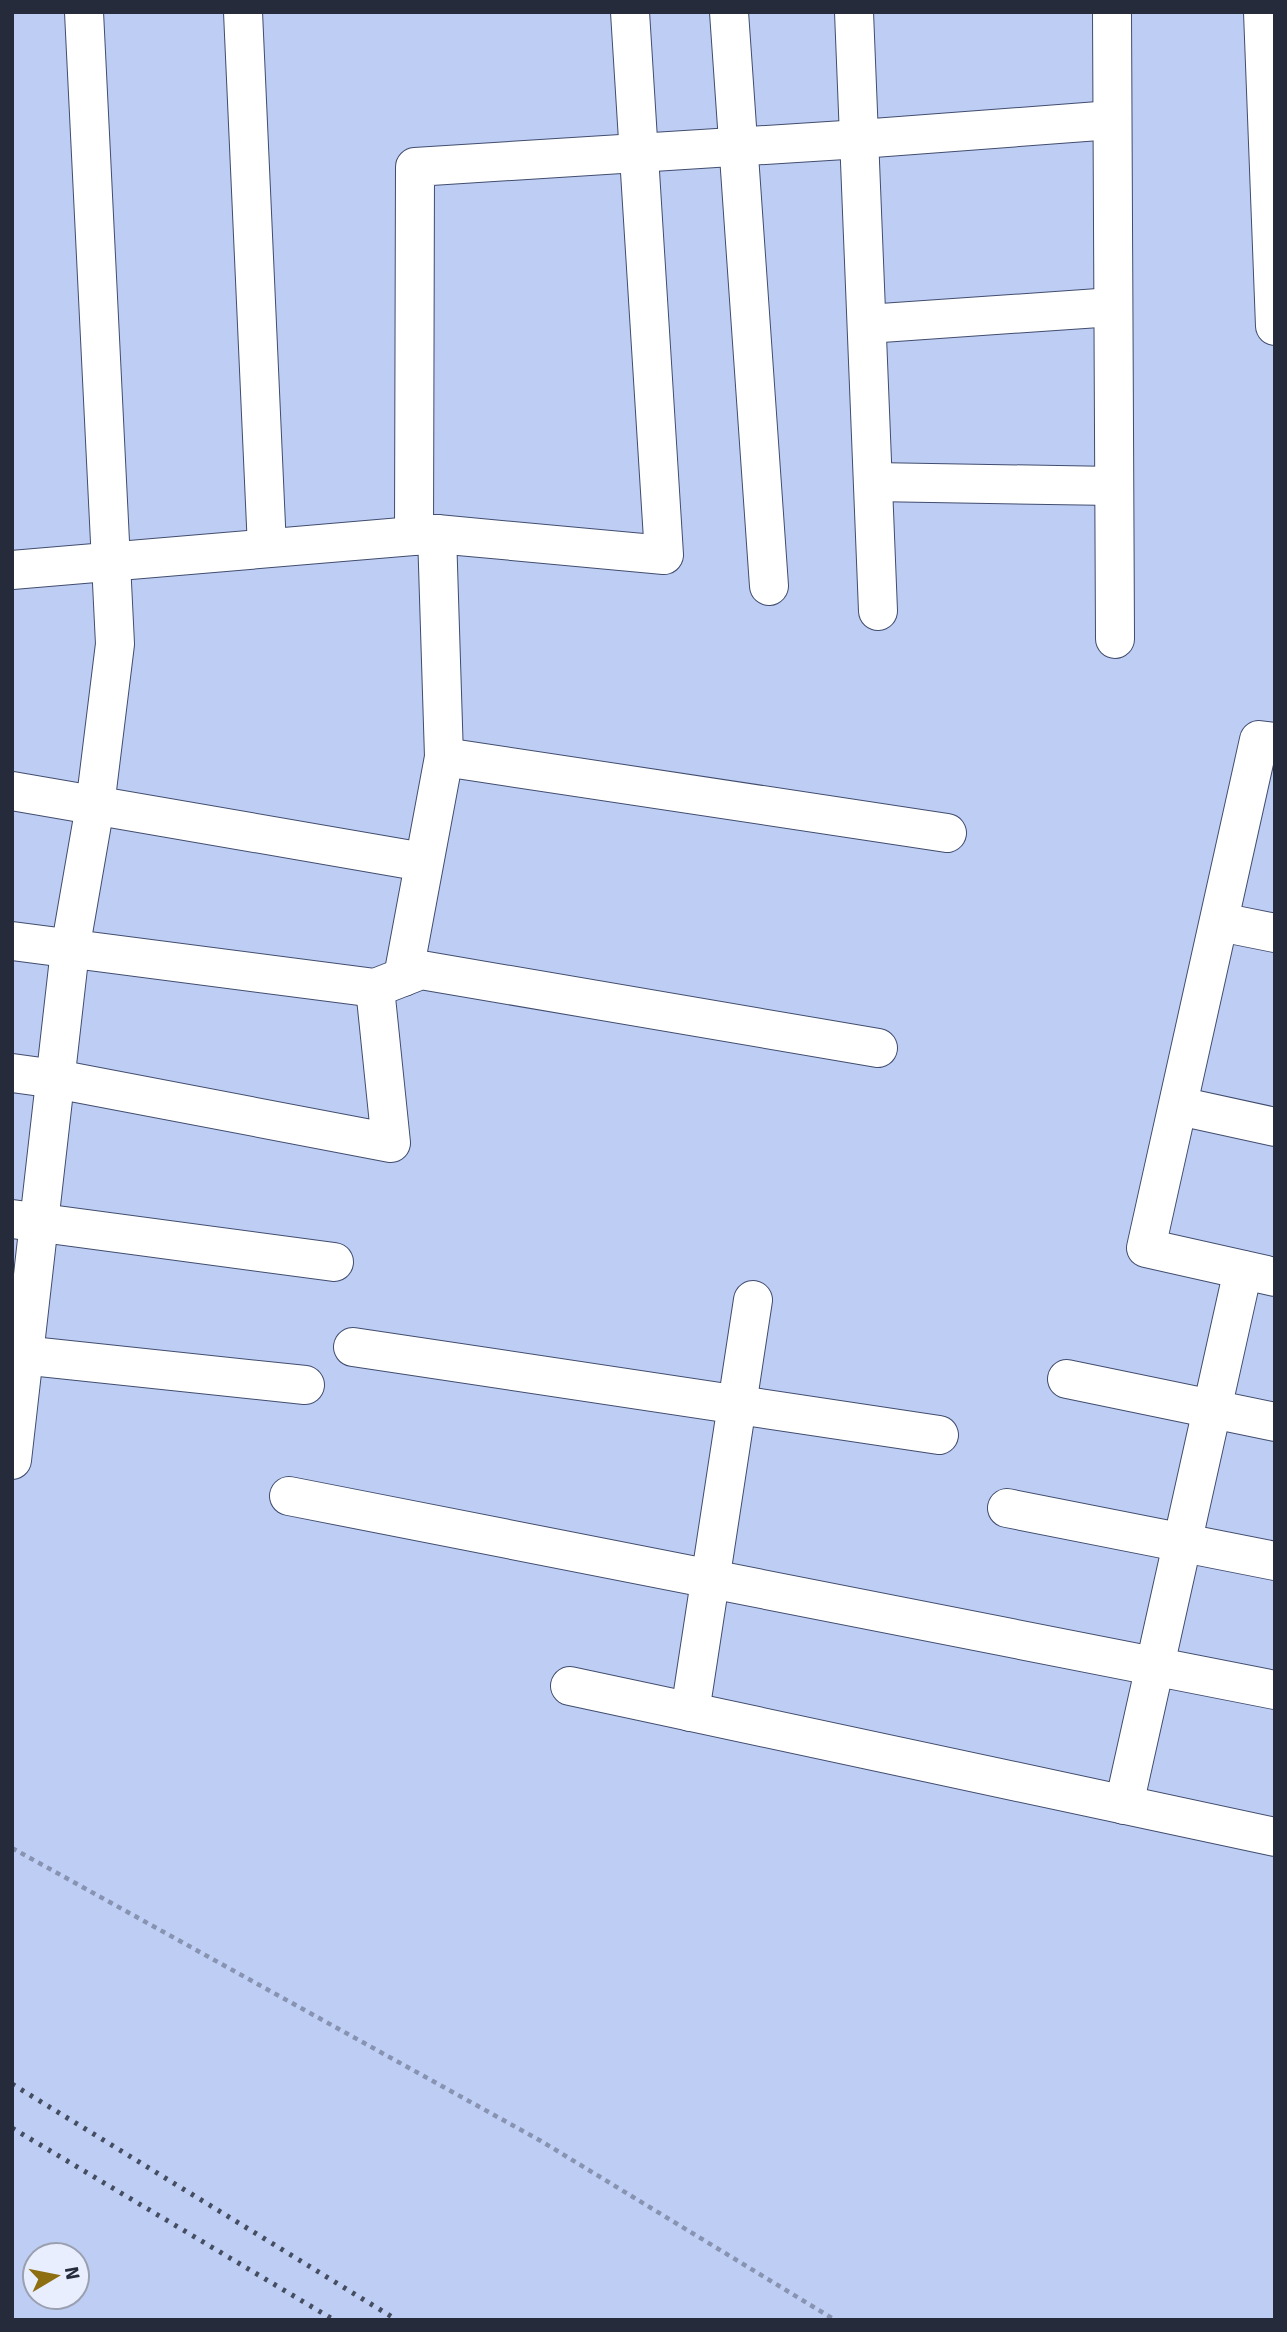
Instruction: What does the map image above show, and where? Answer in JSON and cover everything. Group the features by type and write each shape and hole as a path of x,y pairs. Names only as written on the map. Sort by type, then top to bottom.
{"street":[{"path":"12,1460 26,1222 56,1079 70,950 95,806 115,644 84,12"},
{"path":"243,12 267,548"},
{"path":"12,570 425,535 664,555 630,12"},
{"path":"729,12 769,586"},
{"path":"854,12 878,611"},
{"path":"1112,12 1115,639"},
{"path":"1263,12 1275,326"},
{"path":"12,1073 391,1143 389,983 423,862 444,757 425,535 415,167 1112,120"},
{"path":"867,324 1113,307"},
{"path":"873,482 1114,486"},
{"path":"1125,1805 1213,1411 1259,1273 1146,1248 1259,740 1275,743"},
{"path":"444,757 947,833"},
{"path":"12,791 423,862"},
{"path":"1220,922 1275,933"},
{"path":"12,941 70,950 389,983 421,970 878,1048"},
{"path":"1179,1106 1275,1127"},
{"path":"26,1222 334,1262"},
{"path":"690,1712 753,1300"},
{"path":"353,1347 939,1435"},
{"path":"18,1355 305,1385"},
{"path":"1067,1379 1275,1422"},
{"path":"289,1496 1275,1690"},
{"path":"1007,1508 1275,1561"},
{"path":"570,1686 1275,1837"}],"path":[{"path":"12,1848 541,2141 835,2320"}],"railway":[{"path":"12,2084 397,2320"},
{"path":"12,2128 334,2320"}]}
